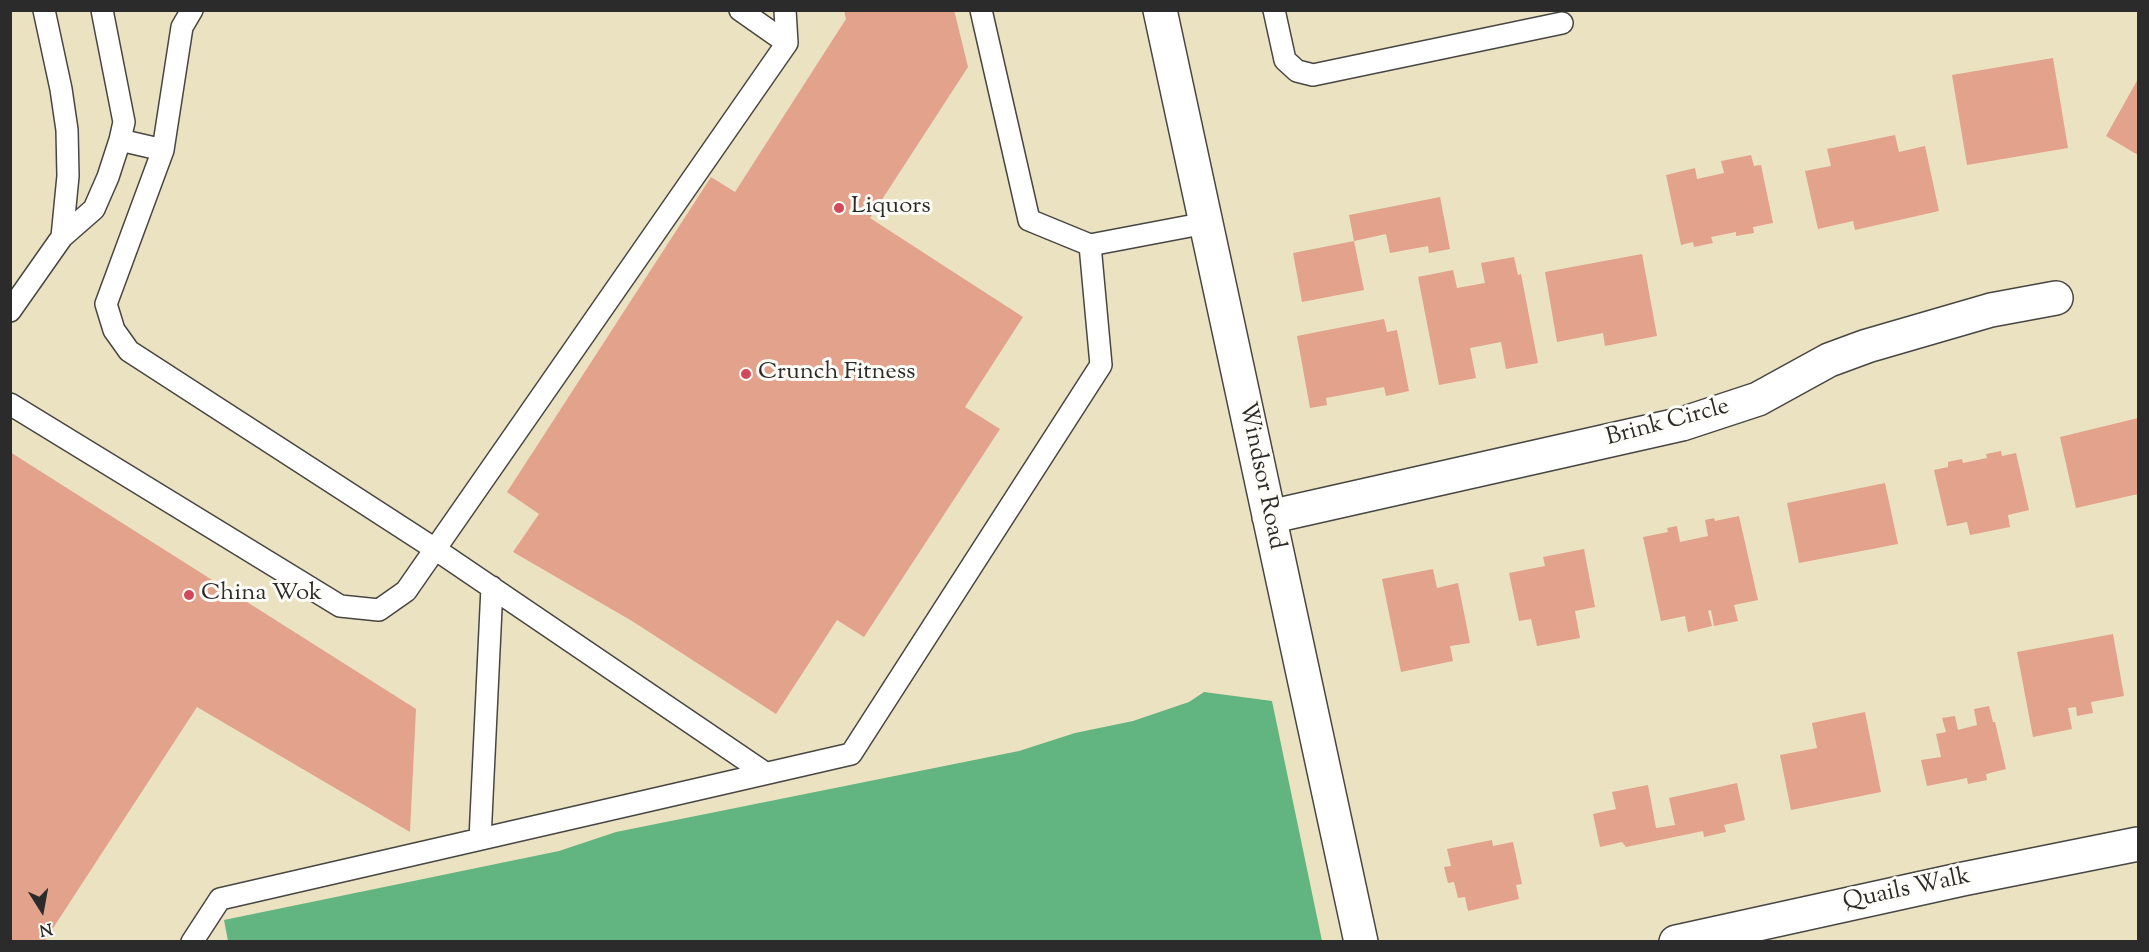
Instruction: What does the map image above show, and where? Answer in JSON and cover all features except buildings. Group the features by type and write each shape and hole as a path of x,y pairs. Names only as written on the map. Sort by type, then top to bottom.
{"street":[{"name":"Windsor Road","path":"1160,10 1361,942"},
{"name":"Brink Circle","path":"1269,517 1682,424 1758,399 1829,360 1867,346 1991,310 2056,298"},
{"name":"Quails Walk","path":"1676,942 1963,879 2139,844"}],"lane":[{"path":"44,10 61,89 66,130 68,176 62,237"},
{"path":"10,311 62,237 94,209 108,177 120,140 124,122 102,10"},
{"path":"192,10 182,27 164,150 106,304 114,330 129,351 435,549 765,773"},
{"path":"740,10 787,42"},
{"path":"10,404 340,606 379,610 406,591 787,42 785,10"},
{"path":"981,10 1029,220 1090,245 1206,223"},
{"path":"1274,10 1285,60 1297,70 1313,75 1562,22"},
{"path":"120,140 164,150"},
{"path":"192,942 220,899 851,754 1101,365 1090,245"},
{"path":"480,838 492,587"}],"green space":[{"path":"1204,692 1272,701 1322,941 228,941 224,920 559,851 616,832 1019,751 1075,733 1133,721 1189,702"}],"place":[{"name":"Liquors","path":"839,208"},
{"name":"Crunch Fitness","path":"746,374"},
{"name":"China Wok","path":"189,595"}]}
